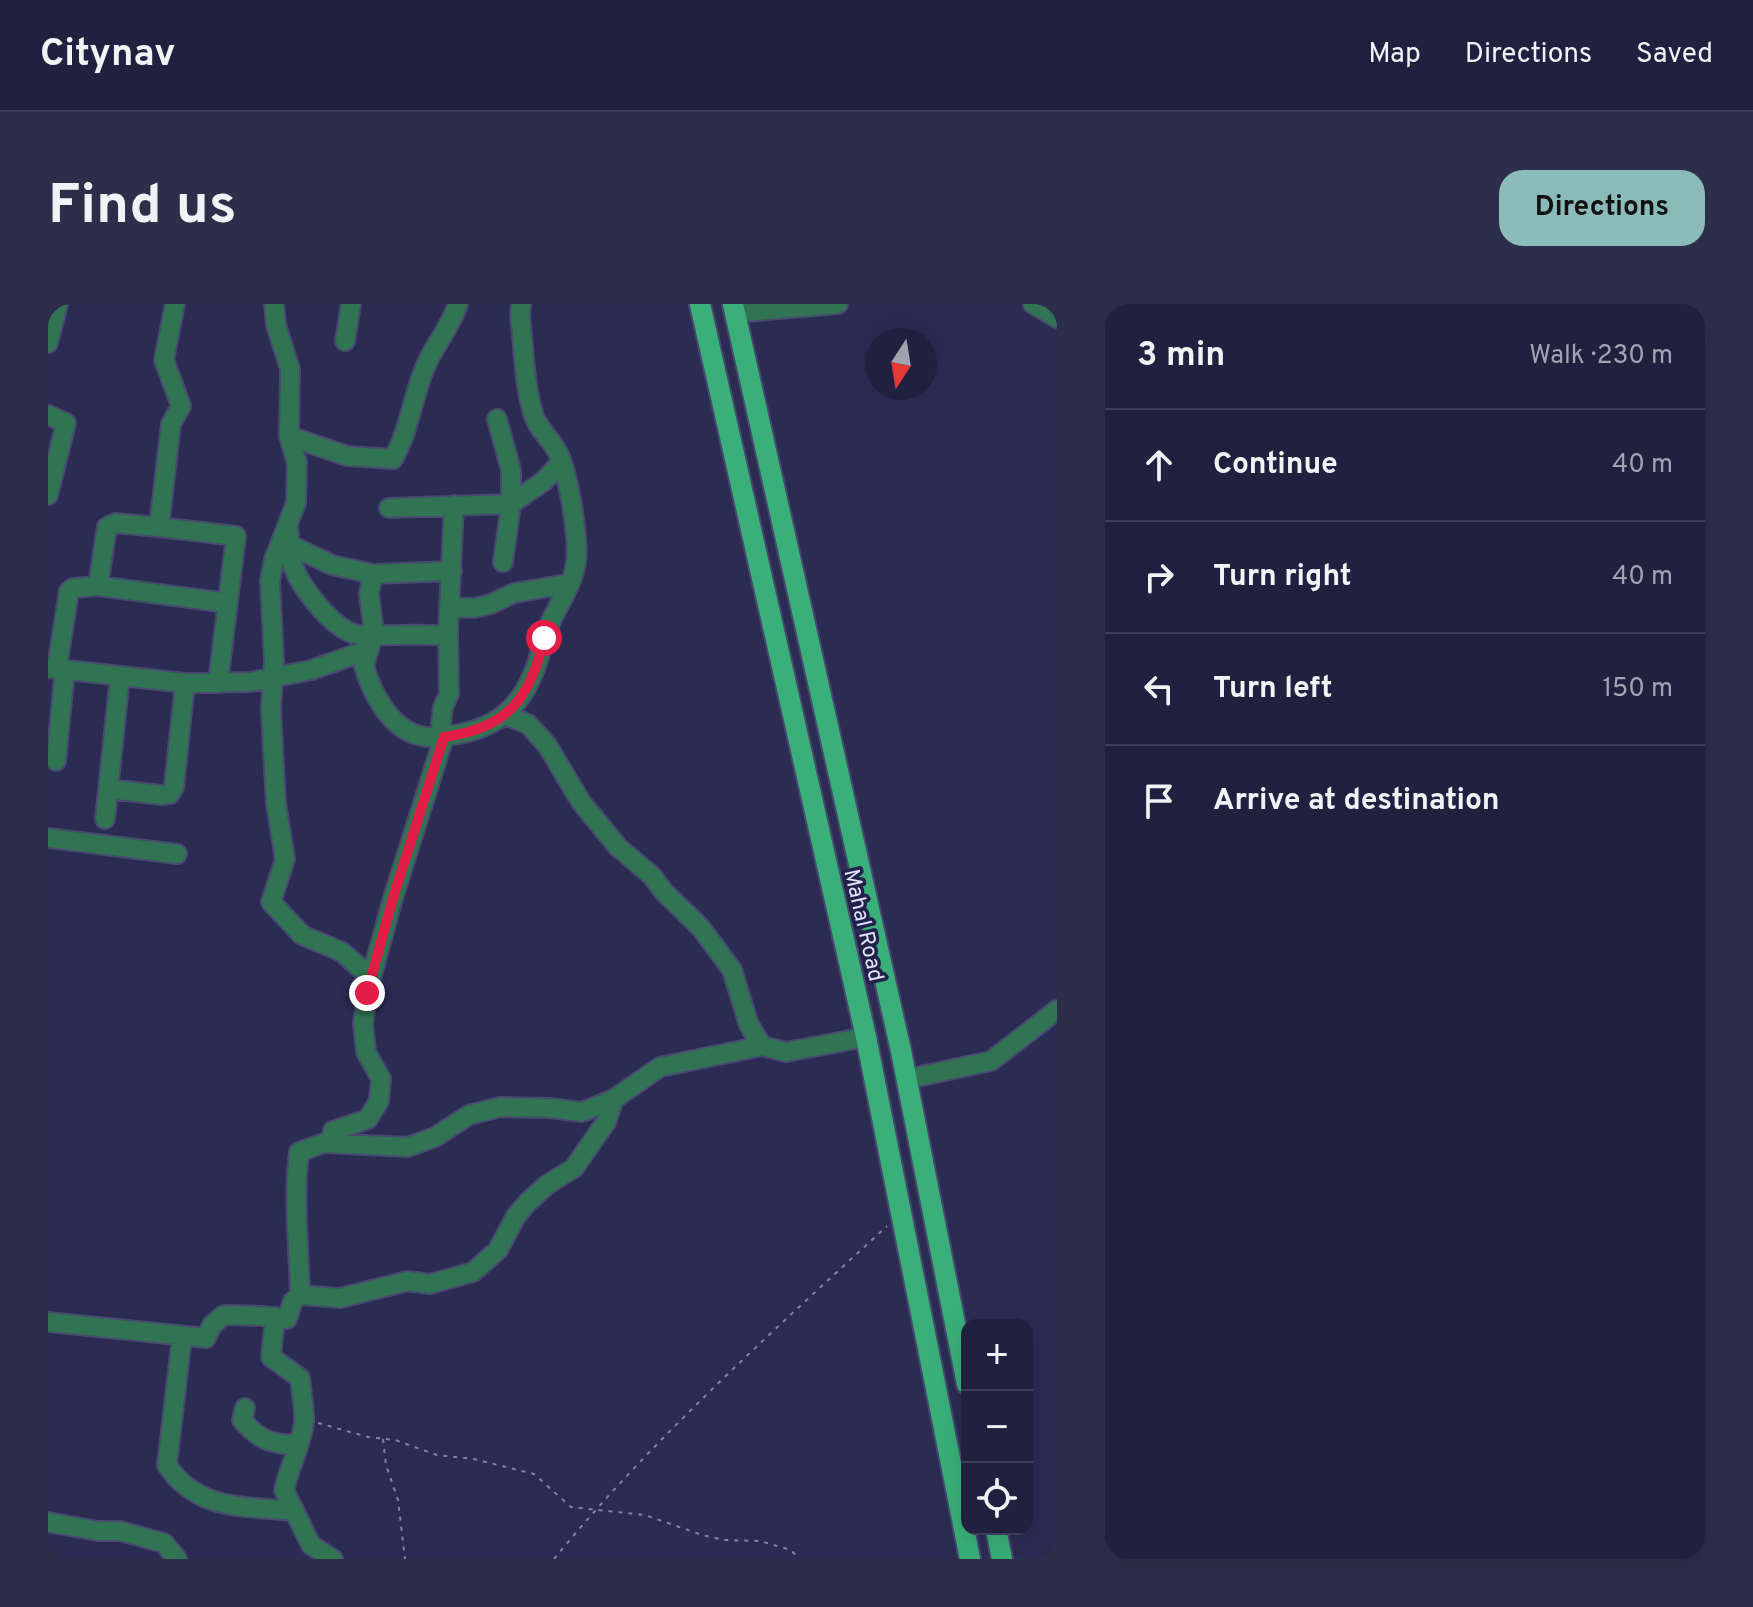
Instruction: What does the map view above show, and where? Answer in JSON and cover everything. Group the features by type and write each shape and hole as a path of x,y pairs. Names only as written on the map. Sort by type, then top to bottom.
{"main road":[{"name":"Mahal Road","path":"700,304 866,1037 970,1559"},
{"name":"Mahal Road","path":"733,309 907,1079 961,1354"},
{"path":"997,1535 1002,1559"}],"street":[{"path":"48,343 58,304"},
{"path":"159,527 171,424 181,406 164,360 175,304"},
{"path":"274,304 276,325 290,369 289,436 297,463 296,503 274,560 270,581 275,790 285,859 271,902 302,935 342,952 370,977"},
{"path":"345,341 351,304"},
{"path":"289,436 347,456 393,459 402,442 424,368 452,324 458,304"},
{"path":"373,574 369,594 371,642 364,666 380,704 395,724 425,738 444,737 466,734 513,709 537,669 548,627 576,564 575,526 559,454 533,416 521,304"},
{"path":"733,309 838,304"},
{"path":"1033,304 1057,318"},
{"path":"48,415 66,423 48,495"},
{"path":"497,419 511,470 511,504 503,562"},
{"path":"389,508 511,504 544,481 561,462"},
{"path":"331,1143 333,1131 368,1119 379,1101 381,1079 366,1052 363,1024 370,977 444,737 441,724 443,707 449,694 448,636 454,505"},
{"path":"98,586 107,527 115,523 236,536 218,683"},
{"path":"287,526 293,565 305,589 340,626 371,642"},
{"path":"290,545 332,565 373,574 452,571"},
{"path":"450,607 474,608 514,593 567,584"},
{"path":"56,761 57,668 69,591 98,586 228,603"},
{"path":"57,668 185,683 272,679 311,670 371,642 413,632 448,636"},
{"path":"105,819 120,676"},
{"path":"109,789 170,794 174,787 185,683"},
{"path":"505,715 528,724 547,745 581,802 608,835 701,928 732,970 749,1025 762,1046"},
{"path":"48,838 177,854"},
{"path":"907,1079 991,1061 1057,1010"},
{"path":"300,1295 294,1189 299,1152 331,1143 408,1147 435,1137 469,1115 500,1107 582,1112 614,1099 660,1067 762,1046 786,1052 866,1037"},
{"path":"48,1322 206,1338 210,1328 224,1315 287,1319 293,1301 300,1295 340,1298 408,1281 430,1284 473,1272 498,1250 516,1216 528,1202 548,1184 574,1168 583,1157 606,1122 614,1099"},
{"path":"275,1317 271,1357 300,1378 304,1420 284,1490 311,1545 333,1559"},
{"path":"182,1336 167,1465 175,1478 209,1501 293,1511"},
{"path":"245,1408 242,1420 251,1431 269,1443 298,1444"},
{"path":"48,1522 98,1531 120,1531 164,1543 177,1559"}],"path":[{"path":"554,1559 593,1511 758,1345 901,1213"},
{"path":"304,1420 395,1440 437,1455 474,1459 534,1474 571,1507 593,1511 629,1511 702,1535 724,1540 760,1541 791,1550 799,1559"},
{"path":"383,1438 386,1465 398,1500 405,1559"}],"route":[{"path":"367,993 393,898 444,737 466,734 513,709 537,669 544,638"}]}
